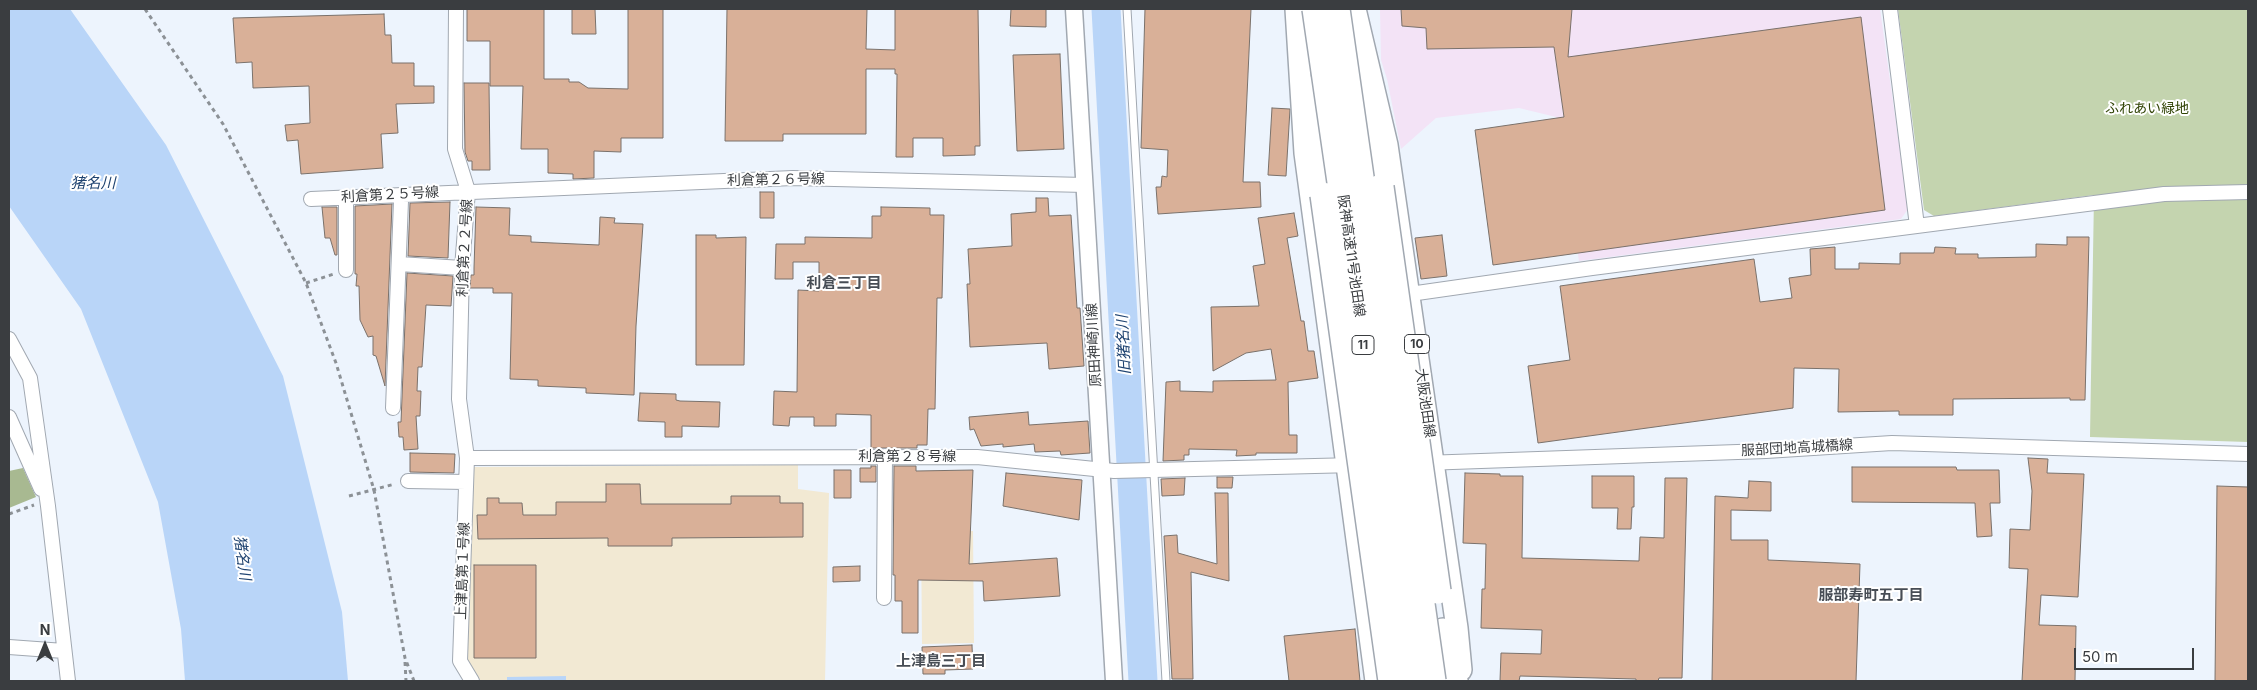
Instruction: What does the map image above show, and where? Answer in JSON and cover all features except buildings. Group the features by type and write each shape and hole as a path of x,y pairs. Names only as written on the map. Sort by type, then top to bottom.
{"highway":[{"path":"1309,9 1318,107 1318,150 1323,195 1391,681"},
{"name":"阪神高速11号池田線","path":"1315,9 1412,681"},
{"name":"阪神高速11号池田線","path":"1337,9 1433,681"},
{"path":"1343,9 1362,85 1381,187 1443,631 1455,681"}],"main road":[{"path":"1296,9 1304,153 1376,681"},
{"name":"大阪池田線","path":"1355,9 1387,145 1434,462 1457,628 1462,681"}],"street":[{"name":"利倉第２２号線","path":"456,9 455,149 468,191 462,268 459,400 467,458"},
{"name":"原田神崎川線","path":"1074,9 1085,186 1108,470 1114,681"},
{"path":"1890,9 1917,226"},
{"name":"利倉第２６号線","path":"468,191 793,178 1085,186"},
{"name":"利倉第２５号線","path":"311,199 468,191"},
{"path":"1410,294 2164,194 2248,192"},
{"path":"346,197 346,270"},
{"path":"393,408 401,201"},
{"path":"399,264 462,268"},
{"path":"9,339 30,378 68,681"},
{"path":"9,417 47,503"},
{"name":"服部団地高城橋線","path":"1347,466 1766,451 1892,443 2248,454"},
{"path":"884,598 885,456"},
{"name":"利倉第２８号線","path":"467,458 977,457 1108,470 1347,466"},
{"name":"上津島第１号線","path":"467,458 460,661 472,681"},
{"path":"408,481 466,482"},
{"path":"9,647 64,651"}],"lane":[{"path":"1127,9 1149,469 1166,681"}],"path":[{"path":"145,9 223,124 306,283 336,363 374,490 405,658 406,681"},
{"path":"306,283 346,270"},
{"path":"349,496 408,481"},
{"path":"9,514 47,503"},
{"path":"405,658 414,681"}],"shaded area":[{"path":"1380,9 1880,9 1908,209 1901,219 1579,261 1556,117 1519,108 1436,118 1401,149 1387,79 1381,60"},
{"path":"798,465 798,489 829,493 825,681 481,681 465,659 473,467"},
{"path":"973,531 974,643 922,644 921,532"}],"green space":[{"name":"ふれあい緑地","path":"1898,9 2248,9 2248,442 2090,437 2094,195 1934,216 1924,210"},
{"path":"23,468 36,497 9,508 9,471"}],"water":[{"name":"猪名川","path":"9,9 70,9 166,145 283,376 342,612 348,681 185,681 181,629 158,502 81,309 9,206"},
{"path":"566,676 566,681 507,681 507,677"}],"waterway":[{"name":"旧猪名川","path":"1106,9 1143,681"}],"district":[{"name":"利倉三丁目","path":"844,283"},
{"name":"服部寿町五丁目","path":"1871,595"},
{"name":"上津島三丁目","path":"941,661"}]}
